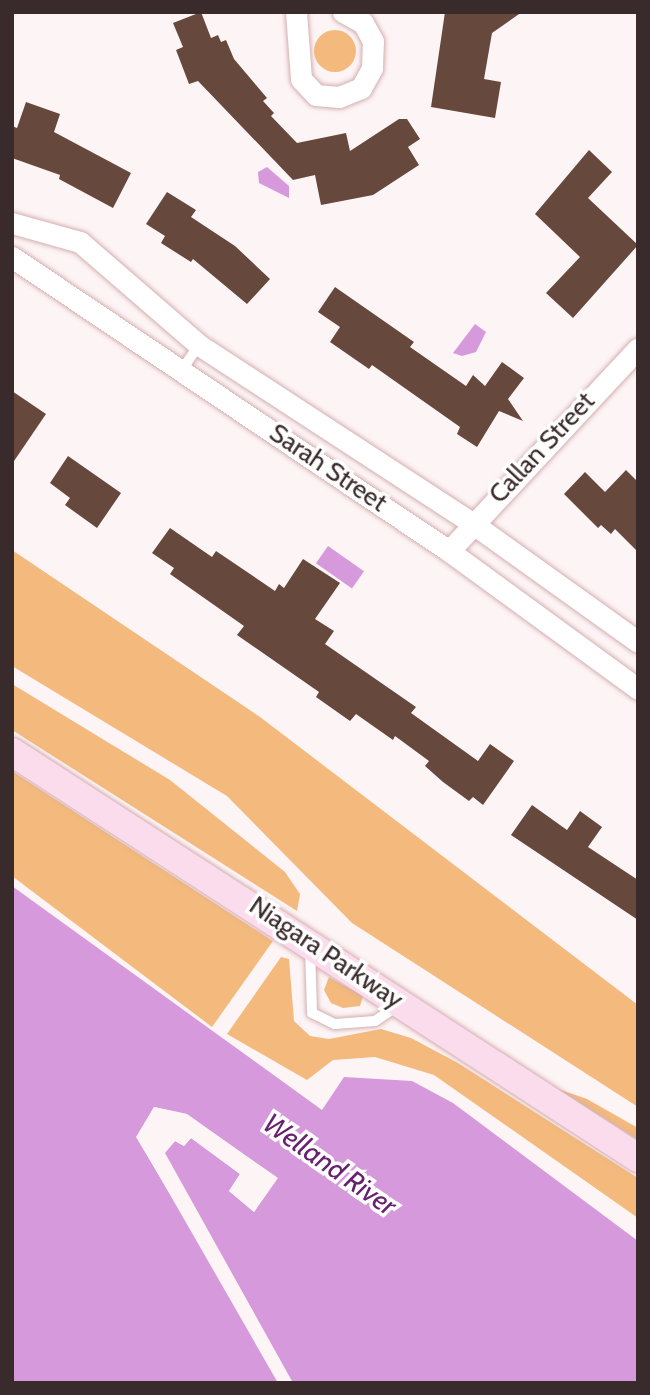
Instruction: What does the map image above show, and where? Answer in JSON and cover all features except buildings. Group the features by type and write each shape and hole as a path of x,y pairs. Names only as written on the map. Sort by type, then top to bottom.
{"main road":[{"name":"Niagara Parkway","path":"12,752 638,1158"}],"street":[{"path":"296,12 301,79 316,95 339,97 360,88 372,68 373,41 363,23 343,12"},
{"name":"Sarah Street","path":"12,223 80,242 199,345 472,523 638,642"},
{"name":"Sarah Street","path":"12,257 183,368 449,551 638,689"},
{"name":"Callan Street","path":"449,551 472,523 638,348"}],"lane":[{"path":"183,368 199,345"},
{"path":"310,943 312,1013 335,1024 375,1021 401,1004"}],"shaded area":[{"path":"335,30 350,36 356,51 350,66 335,72 320,66 314,51 320,36"},
{"path":"12,550 260,717 638,1005 638,1107 352,923 227,796 12,666"},
{"path":"12,684 170,780 285,872 300,894 297,911 12,730"},
{"path":"12,771 273,941 212,1027 12,876"},
{"path":"281,957 289,959 294,1021 310,1036 329,1039 381,1029 411,1038 458,1063 638,1178 638,1218 434,1075 375,1057 333,1060 307,1080 227,1034"},
{"path":"329,977 363,996 360,1006 343,1008 331,1003 324,990"},
{"path":"558,1089 587,1099 638,1128 638,1140"}],"water":[{"path":"267,167 289,186 289,198 259,183 258,172"},
{"path":"475,324 486,332 476,352 462,356 453,353"},
{"path":"328,546 364,571 352,588 316,563"},
{"name":"Welland River","path":"12,886 322,1110 344,1077 412,1081 453,1103 638,1241 638,1383 293,1383 164,1153 175,1141 184,1146 191,1138 240,1174 229,1191 254,1212 277,1178 187,1114 154,1107 137,1137 278,1383 12,1383"}],"pier":[{"path":"154,1107 186,1114 278,1178 254,1212 229,1191 240,1174 191,1138 184,1146 175,1141 165,1153 293,1383 161,1153 173,1138 183,1141 192,1135 242,1172 234,1190 254,1207 273,1179 185,1117 156,1111 140,1137 282,1383 136,1137"}]}
